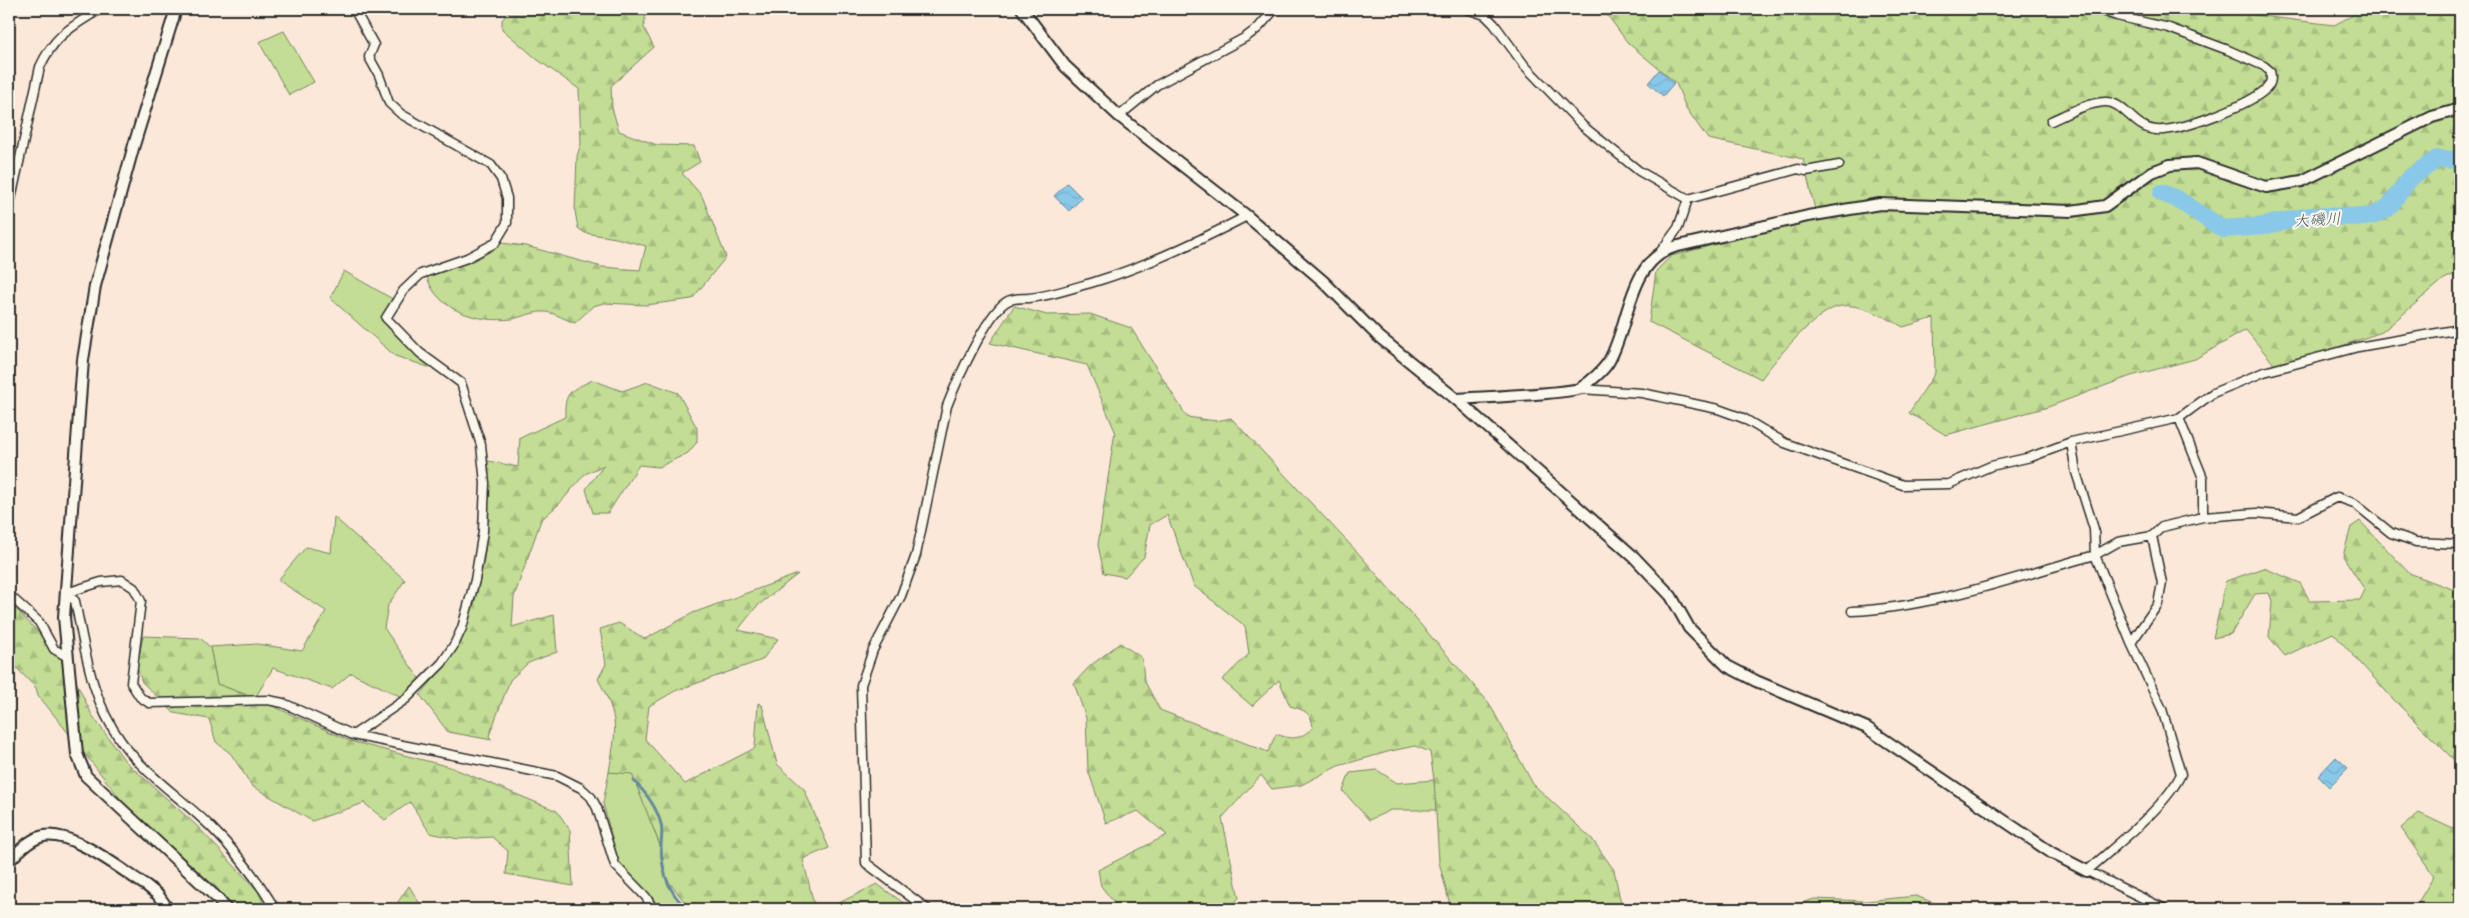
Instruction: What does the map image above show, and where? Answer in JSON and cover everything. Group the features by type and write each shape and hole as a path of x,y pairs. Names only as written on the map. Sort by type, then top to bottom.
{"street":[{"path":"9,208 40,67 49,48 65,31 100,9"},
{"path":"176,9 134,145 94,286 83,360 66,593 66,656 77,754 86,776 217,898 226,909"},
{"path":"353,734 406,700 442,663 454,645 462,628 475,580 483,531 485,483 481,445 461,382 420,353 386,318 403,291 421,274 467,258 495,243 507,222 506,198 501,179 492,165 400,114 389,103 379,75 369,57 374,45 354,9"},
{"path":"1022,9 1065,66 1119,116 1247,216 1323,281 1378,336 1456,399 1634,557 1671,596 1689,628 1727,666 1756,681 1867,728 2052,853 2165,909"},
{"path":"1119,116 1157,85 1246,37 1258,28 1275,9"},
{"path":"1467,9 1485,15 1494,24 1525,66 1583,126 1639,171 1688,199 1798,169 1806,171 1839,165"},
{"path":"2051,121 2093,104 2107,101 2118,106 2144,128 2165,130 2209,118 2240,105 2266,89 2270,83 2270,71 2264,66 2228,50 2169,28 2117,16 2097,9"},
{"path":"1661,251 1728,233 1880,204 2070,211 2105,206 2152,172 2170,165 2197,163 2266,187 2302,181 2432,117 2460,109"},
{"path":"1580,389 1608,363 1641,275 1649,260 1661,251 1678,228 1688,199"},
{"path":"927,909 866,863 861,685 873,650 901,596 916,555 947,406 956,384 977,341 1007,300 1046,296 1108,277 1214,234 1247,216"},
{"path":"1456,399 1580,389 1642,393 1718,410 1744,418 1786,443 1904,485 1949,484 1991,466 2031,457 2071,442 2179,418 2213,393 2264,372 2358,347 2460,329"},
{"path":"2179,418 2203,478 2202,517"},
{"path":"2071,442 2076,472 2094,529 2095,555 2131,643 2162,709 2181,774 2176,784 2156,807 2088,871"},
{"path":"1852,611 1872,610 1937,598 2095,555 2118,542 2152,536 2162,527 2202,517 2257,513 2298,517 2337,497 2354,503 2390,533 2416,542 2460,544"},
{"path":"2131,643 2158,604 2162,583 2152,536"},
{"path":"66,593 101,582 122,580 134,588 141,601 131,683 140,697 148,703 268,700 283,703 353,734 558,776 581,788 597,808 615,866 646,897 653,909"},
{"path":"66,593 75,601 96,697 120,740 134,757 213,828 262,886 275,909"},
{"path":"9,595 39,622 54,648 66,656"},
{"path":"9,861 24,847 39,837 54,835 70,839 147,886 158,895 168,909"}],"green space":[{"path":"511,9 646,9 644,28 654,47 611,86 612,108 619,131 657,145 694,146 700,162 682,173 702,196 726,257 692,299 646,305 604,303 593,306 575,323 546,312 499,320 473,316 450,306 432,289 427,277 501,243 526,246 602,267 640,270 646,246 616,238 585,233 578,228 575,211 577,156 581,144 579,89 538,60 502,29 502,20"},
{"path":"1574,9 2095,9 2107,15 2121,9 2176,9 2245,14 2334,25 2365,9 2460,9 2460,272 2444,279 2382,332 2277,368 2246,330 2195,359 2131,376 2048,407 1946,435 1909,413 1935,373 1934,318 1903,327 1865,309 1841,306 1831,309 1797,336 1761,379 1649,322 1656,271 1671,256 1817,218 1803,159 1708,139 1686,108 1676,83 1628,43 1608,16"},
{"path":"284,31 314,82 289,95 259,42"},
{"path":"344,271 396,301 386,318 449,374 395,356 330,298"},
{"path":"1014,306 1047,315 1090,314 1131,328 1187,417 1216,421 1231,418 1359,554 1489,703 1533,784 1592,839 1614,870 1622,909 1451,909 1439,862 1434,780 1430,752 1415,746 1338,766 1301,785 1272,789 1261,775 1222,818 1239,898 1229,909 1119,909 1101,886 1098,870 1167,835 1138,811 1106,823 1088,770 1086,718 1074,683 1090,666 1120,643 1142,658 1144,680 1160,710 1268,752 1276,734 1295,738 1313,728 1307,713 1290,706 1279,680 1252,706 1222,680 1249,654 1245,626 1194,586 1167,515 1150,525 1144,557 1125,577 1104,573 1098,545 1115,431 1087,365 990,343"},
{"path":"593,380 622,391 648,382 678,393 697,428 697,442 688,453 659,467 639,465 608,513 593,513 586,489 604,465 585,474 559,504 541,520 514,597 512,627 554,615 557,652 528,663 510,680 489,736 492,740 448,732 420,695 449,659 471,613 478,588 487,537 488,511 484,460 518,467 520,438 565,417 566,402 570,392"},
{"path":"334,517 405,580 388,605 384,628 423,684 406,699 351,673 332,689 273,668 255,698 217,684 210,647 257,644 302,651 326,611 278,580 306,547 331,553"},
{"path":"2360,521 2409,573 2460,592 2460,766 2394,700 2333,633 2285,656 2269,637 2272,601 2269,593 2255,594 2231,634 2213,638 2226,581 2264,568 2300,583 2310,601 2360,600 2365,590 2343,556 2351,527"},
{"path":"798,574 756,607 738,630 778,639 762,660 675,691 649,706 645,739 685,784 755,748 758,703 762,705 777,764 804,789 829,848 803,859 815,909 690,909 666,878 661,848 632,774 609,772 614,725 610,705 598,679 606,664 600,629 619,623 645,639 693,613"},
{"path":"9,605 18,611 67,663 92,715 125,761 195,824 258,891 266,909 235,909 217,888 127,807 38,695 36,688 9,660"},
{"path":"143,636 200,638 210,647 217,684 255,698 350,741 450,767 557,811 570,830 573,886 506,874 508,851 492,837 458,839 430,833 410,802 385,820 364,803 312,821 252,786 231,754 216,742 209,719 174,713 142,682 137,667"},
{"path":"1377,770 1397,783 1434,780 1437,810 1391,810 1369,820 1343,791 1350,773"},
{"path":"609,772 632,773 661,848 667,884 686,909 658,909 653,898 618,862 603,803"},
{"path":"2419,813 2453,829 2460,835 2460,909 2421,909 2417,904 2434,876 2401,828"},
{"path":"877,884 912,909 827,909"},
{"path":"409,886 423,909 393,909"},
{"path":"1916,896 1950,909 1784,909 1814,899 1866,901"}],"water":[{"path":"1659,70 1674,83 1663,96 1648,83"},
{"path":"1067,183 1082,198 1069,211 1054,196"},
{"path":"2336,757 2348,768 2329,787 2318,776"}],"waterway":[{"name":"大磯川","path":"2162,193 2177,199 2223,229 2263,226 2308,216 2363,217 2375,215 2388,208 2411,177 2437,159 2460,160"},
{"path":"634,781 657,812 662,827 661,847 667,881 675,895 687,909"}]}
